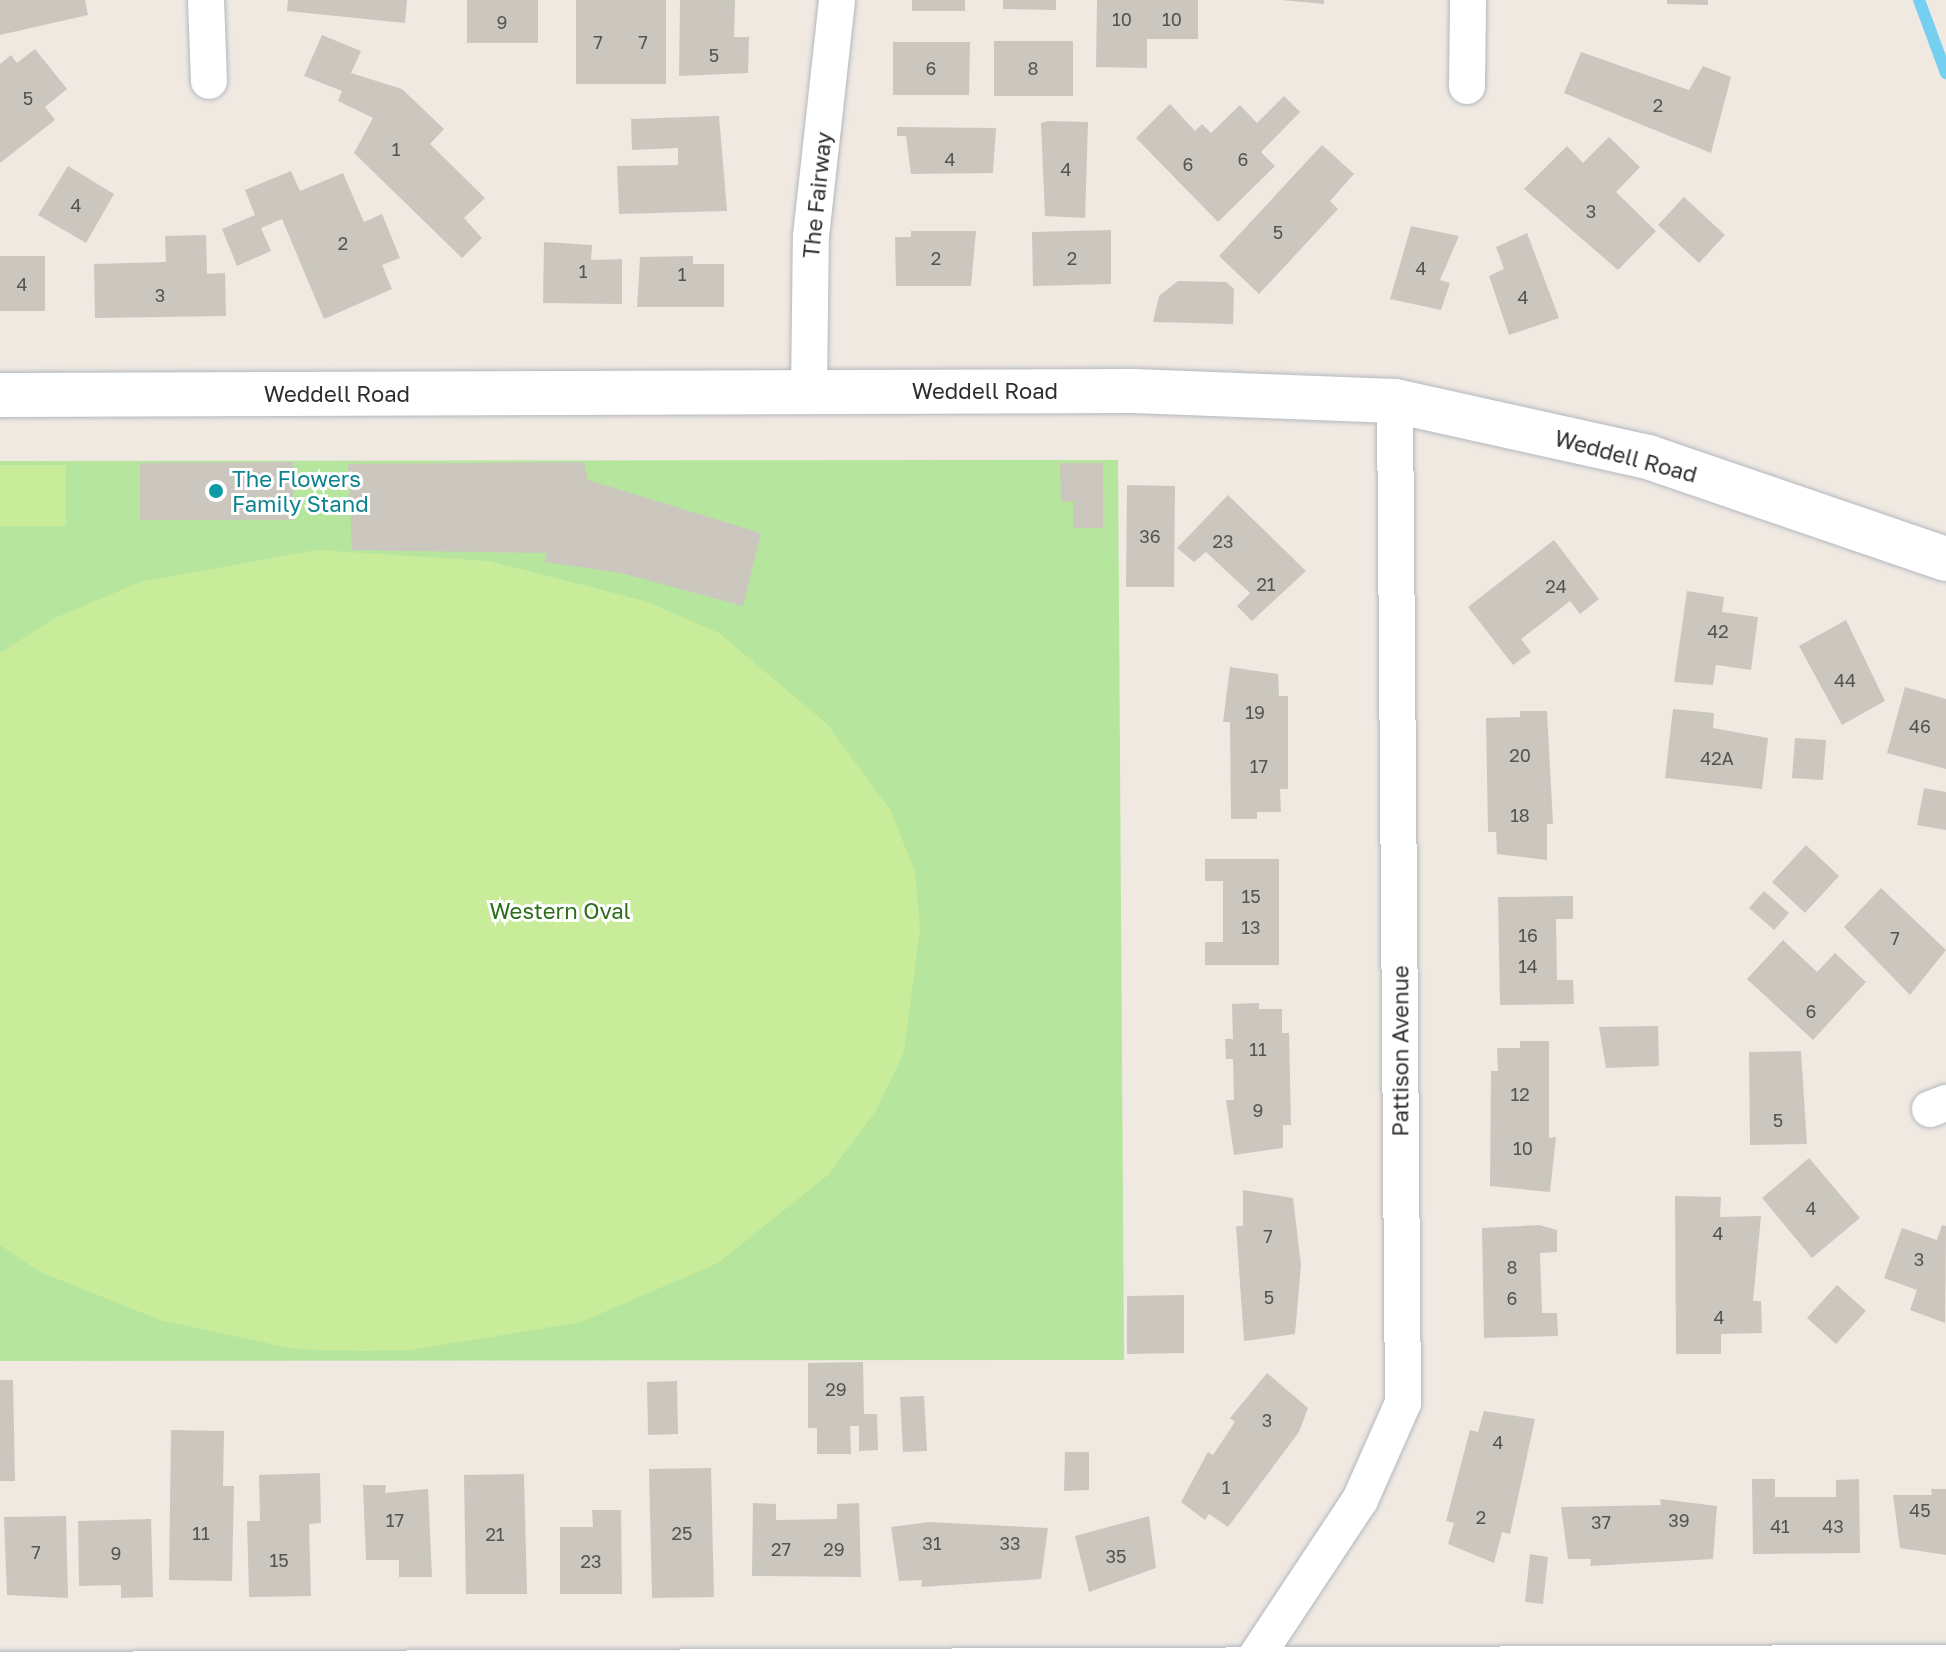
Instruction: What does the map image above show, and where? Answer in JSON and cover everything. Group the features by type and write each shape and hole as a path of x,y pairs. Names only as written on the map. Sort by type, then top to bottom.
{"street":[{"path":"206,0 209,81"},
{"name":"The Fairway","path":"809,391 811,236 837,0"},
{"path":"1467,86 1468,0"},
{"name":"Weddell Road","path":"0,395 1134,391 1395,401 1648,457 1946,559"},
{"name":"Pattison Avenue","path":"1254,1660 1360,1500 1403,1403 1395,401"},
{"path":"0,1670 1254,1660 1946,1663"}],"green space":[{"name":"Western Oval","path":"1118,460 1124,1360 0,1361 0,461"},
{"path":"0,465 66,465 66,526 0,526"},
{"name":"Western Oval","path":"316,550 489,561 645,601 719,633 827,724 891,811 915,872 920,929 904,1052 876,1111 828,1175 718,1263 581,1322 411,1350 361,1351 294,1349 160,1320 40,1272 0,1245 0,653 55,618 140,582"}],"building":[{"path":"0,0 85,0 88,15 0,35"},
{"path":"288,0 407,0 405,23 287,11"},
{"path":"467,0 538,0 538,43 467,43"},
{"path":"576,0 666,0 666,84 576,84"},
{"path":"680,0 735,0 734,37 749,37 748,73 679,76"},
{"path":"912,0 965,0 965,11 912,11"},
{"path":"1003,0 1056,0 1056,10 1003,9"},
{"path":"1097,0 1198,0 1198,39 1147,39 1147,68 1096,67"},
{"path":"1281,0 1324,0 1324,4"},
{"path":"1667,0 1708,0 1708,5 1667,4"},
{"path":"322,35 361,51 351,73 402,89 444,129 430,144 485,198 464,218 482,238 462,258 354,153 373,118 338,101 342,91 304,76"},
{"path":"994,41 1073,41 1073,96 994,96"},
{"path":"893,42 970,42 969,95 893,95"},
{"path":"35,49 67,89 45,107 55,120 0,163 0,64 11,55 17,63"},
{"path":"1581,52 1689,90 1703,66 1731,77 1711,153 1564,93"},
{"path":"1284,96 1300,112 1261,152 1275,166 1218,222 1136,138 1170,104 1195,131 1202,124 1211,133 1240,105 1257,123"},
{"path":"719,116 727,211 619,214 617,166 678,165 678,148 632,150 631,119"},
{"path":"1088,122 1085,218 1045,216 1041,123"},
{"path":"897,127 996,128 993,173 911,174 906,136 897,136"},
{"path":"1609,137 1640,167 1616,192 1656,231 1618,270 1524,189 1567,146 1583,163"},
{"path":"1322,145 1354,174 1330,201 1338,209 1259,294 1219,256"},
{"path":"68,166 114,194 86,243 38,215"},
{"path":"291,171 300,191 343,173 364,222 382,214 400,258 382,265 392,289 324,319 282,219 261,228 271,251 237,266 222,229 255,215 245,190"},
{"path":"1684,197 1725,235 1699,263 1658,225"},
{"path":"1411,226 1459,236 1440,280 1450,283 1441,310 1390,299"},
{"path":"1111,230 1111,284 1033,286 1032,232"},
{"path":"911,231 976,231 971,286 896,286 895,237 911,237"},
{"path":"1527,233 1559,318 1509,335 1489,276 1504,269 1496,247"},
{"path":"206,235 207,274 225,273 226,316 95,318 94,264 166,262 165,236"},
{"path":"544,242 592,245 591,260 622,259 622,304 543,303"},
{"path":"0,256 45,256 45,311 0,311"},
{"path":"693,256 693,264 724,264 724,307 637,307 640,257"},
{"path":"1178,281 1226,282 1234,289 1233,324 1153,322 1159,296"},
{"name":"The Flowers Family Stand","path":"293,462 293,520 140,520 140,463"},
{"path":"584,462 588,480 761,533 743,606 621,573 544,562 547,553 352,550 348,464"},
{"path":"1060,463 1103,463 1103,528 1073,528 1073,501 1061,502"},
{"path":"1127,485 1175,486 1174,587 1126,587"},
{"path":"1228,495 1306,571 1252,621 1237,606 1250,593 1206,552 1194,562 1177,548"},
{"path":"1554,540 1599,599 1580,614 1570,601 1521,639 1531,652 1513,665 1468,607"},
{"path":"1687,591 1724,597 1722,612 1758,617 1751,670 1716,665 1713,685 1674,682"},
{"path":"1846,620 1885,701 1842,725 1799,646"},
{"path":"1230,667 1278,674 1279,696 1288,696 1288,789 1280,789 1281,812 1257,812 1257,819 1231,819 1230,722 1223,722"},
{"path":"1905,687 1946,699 1946,769 1887,753"},
{"path":"1673,709 1714,713 1713,728 1768,738 1762,789 1665,778"},
{"path":"1520,711 1547,711 1553,824 1547,824 1547,860 1497,854 1496,832 1488,832 1486,718 1520,717"},
{"path":"1795,738 1826,740 1823,780 1792,778"},
{"path":"1924,788 1946,792 1946,830 1917,825"},
{"path":"1806,845 1839,876 1805,913 1772,882"},
{"path":"1205,859 1279,859 1279,965 1205,965 1205,942 1223,942 1223,881 1205,881"},
{"path":"1881,888 1946,950 1910,995 1844,927"},
{"path":"1764,891 1789,913 1774,930 1749,908"},
{"path":"1573,896 1573,919 1556,919 1557,980 1573,980 1574,1004 1500,1005 1498,897"},
{"path":"1783,940 1817,972 1835,953 1866,982 1813,1040 1747,979"},
{"path":"1259,1003 1259,1009 1282,1009 1282,1033 1289,1033 1291,1125 1283,1125 1283,1148 1234,1155 1226,1100 1234,1100 1233,1059 1226,1059 1225,1039 1233,1039 1232,1004"},
{"path":"1658,1026 1659,1066 1606,1068 1599,1027"},
{"path":"1520,1041 1549,1041 1549,1138 1556,1137 1550,1192 1490,1186 1491,1071 1498,1071 1497,1048 1520,1048"},
{"path":"1801,1051 1807,1144 1750,1145 1749,1052"},
{"path":"1809,1158 1860,1218 1812,1258 1762,1198"},
{"path":"1243,1190 1293,1198 1301,1265 1295,1334 1244,1341 1236,1226 1243,1226"},
{"path":"1675,1196 1721,1197 1720,1217 1761,1216 1753,1301 1761,1301 1762,1333 1721,1334 1721,1354 1676,1354"},
{"path":"1539,1225 1557,1230 1557,1252 1540,1253 1542,1313 1557,1313 1558,1336 1484,1338 1482,1228"},
{"path":"1942,1225 1946,1226 1945,1323 1910,1310 1917,1290 1884,1278 1902,1228 1937,1240"},
{"path":"1837,1285 1866,1311 1836,1344 1807,1318"},
{"path":"1184,1295 1184,1353 1127,1354 1127,1296"},
{"path":"863,1362 864,1414 877,1414 878,1450 859,1451 859,1426 850,1426 851,1454 817,1454 817,1428 808,1428 808,1363"},
{"path":"1267,1373 1308,1408 1299,1432 1228,1527 1209,1514 1205,1520 1181,1502 1208,1452 1213,1455 1235,1422 1230,1418"},
{"path":"0,1380 13,1380 15,1481 0,1481"},
{"path":"677,1381 678,1434 648,1435 647,1382"},
{"path":"924,1396 927,1451 903,1452 900,1397"},
{"path":"1484,1411 1535,1419 1510,1534 1502,1532 1494,1563 1448,1544 1454,1523 1446,1521 1470,1430 1478,1432"},
{"path":"171,1430 224,1431 223,1486 234,1486 232,1581 169,1580"},
{"path":"1065,1452 1089,1452 1089,1490 1064,1491"},
{"path":"711,1468 714,1597 652,1598 649,1469"},
{"path":"320,1473 321,1523 309,1524 311,1596 249,1597 247,1521 260,1521 259,1475"},
{"path":"524,1474 527,1594 466,1594 464,1475"},
{"path":"1752,1479 1775,1479 1775,1497 1836,1497 1836,1480 1859,1479 1860,1553 1753,1554"},
{"path":"363,1485 386,1485 385,1493 428,1489 432,1577 399,1577 399,1560 366,1560"},
{"path":"1931,1489 1946,1489 1946,1555 1900,1548 1893,1495 1932,1495"},
{"path":"1660,1499 1717,1506 1713,1559 1590,1566 1591,1559 1568,1559 1561,1507 1661,1505"},
{"path":"753,1503 776,1504 776,1520 837,1519 837,1504 859,1503 861,1577 752,1576"},
{"path":"592,1510 621,1510 622,1594 560,1594 560,1527 593,1527"},
{"path":"66,1516 68,1598 7,1595 4,1517"},
{"path":"1149,1516 1156,1568 1089,1592 1075,1536"},
{"path":"151,1519 153,1597 121,1598 121,1585 79,1586 78,1521"},
{"path":"929,1522 1048,1528 1041,1579 921,1587 922,1580 899,1581 891,1527"},
{"path":"1530,1554 1548,1557 1543,1604 1525,1602"}],"waterway":[{"path":"1919,0 1946,73"}],"place":[{"name":"The Flowers Family Stand","path":"216,491"}]}
